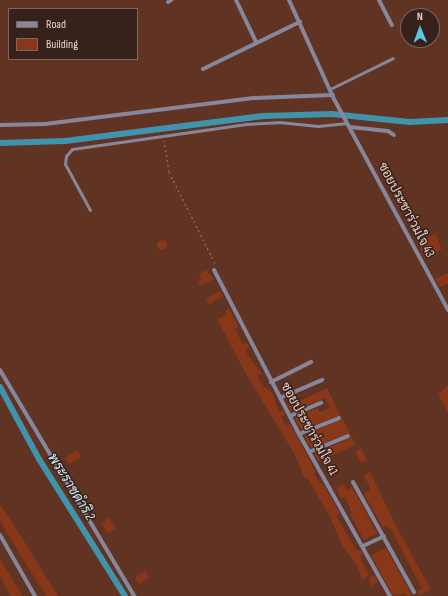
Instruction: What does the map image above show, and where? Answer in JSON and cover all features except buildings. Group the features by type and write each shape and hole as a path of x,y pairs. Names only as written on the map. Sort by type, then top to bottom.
{"street":[{"path":"236,0 256,42"},
{"name":"ซอยประชาร่วมใจ 43","path":"289,0 333,97 448,310"},
{"path":"379,0 392,25"},
{"path":"203,69 300,22"},
{"path":"0,125 44,124 255,98 333,97"},
{"path":"347,124 388,131 394,135"},
{"name":"ซอยประชาร่วมใจ 41","path":"215,268 271,382 390,596"},
{"path":"271,382 311,362"},
{"path":"0,370 134,596"},
{"path":"280,398 322,380"},
{"path":"290,416 321,403"},
{"path":"299,434 339,418"},
{"path":"310,452 348,436"},
{"path":"353,482 414,592"},
{"path":"0,535 35,596"},
{"path":"363,546 384,536"}],"lane":[{"path":"330,89 394,58"},
{"path":"90,210 65,164 66,156 72,149 164,138 259,123 279,122 318,126 347,124"}],"path":[{"path":"164,138 169,172 215,268"}],"waterway":[{"path":"0,143 65,141 263,116 332,114 410,122 448,120"},
{"name":"พระราชดำริ 2","path":"0,387 39,459 125,596"}]}
